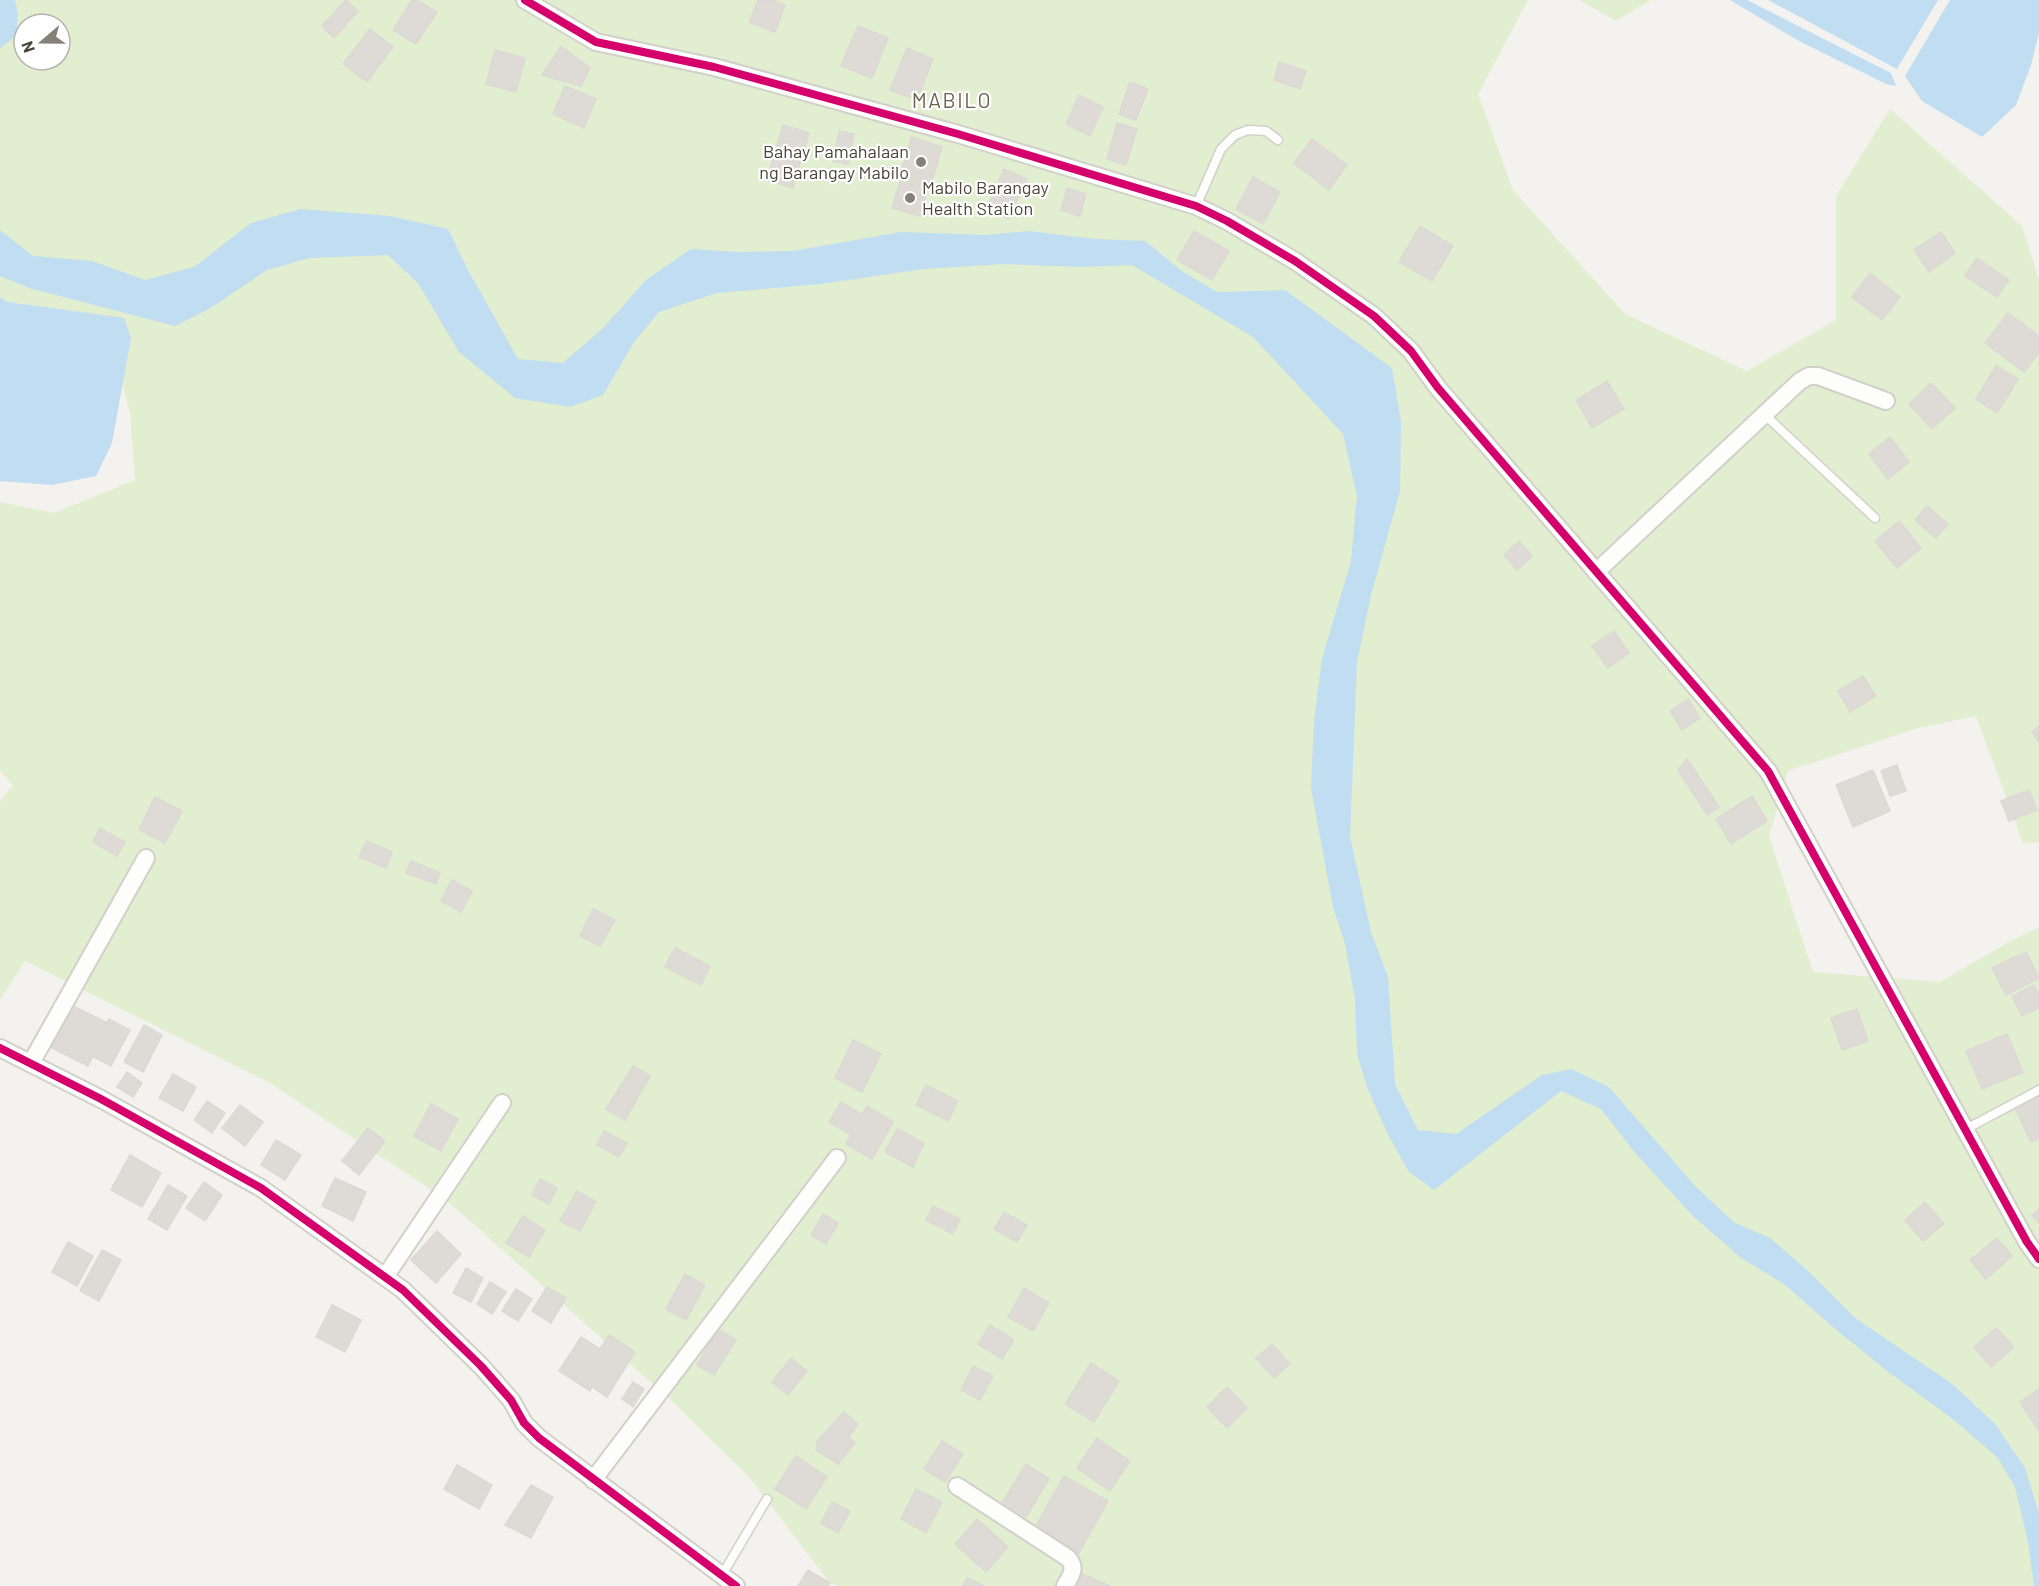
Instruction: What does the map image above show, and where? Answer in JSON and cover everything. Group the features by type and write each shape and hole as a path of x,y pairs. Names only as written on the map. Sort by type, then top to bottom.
{"street":[{"path":"525,0 596,42 714,67 936,128 1196,206 1227,221 1295,261 1374,316 1411,351 1438,388 1768,771 2027,1242 2039,1259"},
{"path":"1596,572 1800,381 1809,376 1818,376 1886,401"},
{"path":"31,1064 146,858"},
{"path":"0,1048 101,1099 261,1188 403,1290 481,1366 511,1400 524,1423 539,1438 736,1586"},
{"path":"385,1277 502,1103"},
{"path":"593,1480 837,1158"},
{"path":"957,1486 1068,1558 1074,1569 1065,1586"}],"lane":[{"path":"1196,206 1221,149 1235,135 1248,130 1266,131 1278,140"},
{"path":"1765,415 1875,518"},
{"path":"1966,1129 2039,1090"},
{"path":"722,1575 767,1499"}],"green space":[{"path":"0,0 1528,0 1478,94 1513,190 1625,314 1747,371 1836,320 1836,196 1890,109 2022,226 2039,280 2039,842 2023,843 1976,716 1915,729 1788,771 1769,836 1813,972 1940,982 2039,927 2039,1586 838,1586 830,1583 749,1477 671,1400 445,1199 270,1083 25,961 0,1000 0,801 13,785 0,771 0,502 54,513 135,480 130,413 104,316 8,302 0,297"},
{"path":"1579,0 1651,0 1616,21"}],"water":[{"path":"0,0 15,0 17,12 12,12 12,39 0,48"},
{"path":"1730,0 1747,0 1891,73 1896,86 1886,84 1799,41"},
{"path":"1768,0 1938,0 1897,69"},
{"path":"1950,0 2039,0 2039,33 2031,65 2016,105 1982,137 1922,101 1905,76"},
{"path":"300,209 390,216 448,229 469,272 518,359 563,363 603,328 646,280 691,249 736,252 793,251 901,232 985,235 1029,231 1095,239 1145,241 1183,272 1217,292 1285,290 1392,368 1401,422 1400,491 1371,595 1357,662 1350,837 1371,932 1388,977 1395,1084 1418,1130 1456,1134 1542,1075 1571,1069 1609,1087 1695,1186 1735,1223 1770,1238 1807,1270 1855,1318 1951,1383 1995,1424 2025,1468 2039,1514 2039,1586 2034,1586 2028,1542 2015,1487 1997,1457 1954,1420 1887,1371 1784,1284 1741,1258 1693,1216 1636,1154 1601,1109 1561,1091 1434,1190 1409,1172 1387,1133 1367,1087 1357,1054 1355,999 1345,944 1333,907 1311,788 1314,721 1322,659 1351,561 1357,496 1343,434 1253,337 1132,265 1082,267 1004,264 924,269 821,284 717,293 659,312 634,342 603,395 570,407 515,398 459,352 418,283 388,255 309,258 267,270 209,309 175,326 29,288 0,276 0,230 33,256 92,261 145,280 194,267 251,223"},
{"path":"0,297 8,302 124,318 131,338 112,443 96,476 52,485 0,481"}],"building":[{"path":"346,0 358,11 334,38 322,26"},
{"path":"412,0 417,0 437,12 416,44 393,30"},
{"path":"758,0 773,0 785,5 775,32 749,22"},
{"path":"858,26 888,38 872,78 841,66"},
{"path":"370,29 393,47 367,82 343,64"},
{"path":"561,46 590,68 581,86 542,75"},
{"path":"907,48 933,59 917,100 890,90"},
{"path":"495,50 525,58 516,92 486,84"},
{"path":"1279,62 1306,71 1300,89 1274,80"},
{"path":"1130,82 1148,89 1136,120 1119,114"},
{"path":"565,86 596,99 584,128 553,114"},
{"path":"1079,95 1103,107 1090,136 1066,124"},
{"path":"1117,123 1137,129 1126,165 1107,159"},
{"path":"783,125 809,133 793,188 767,180"},
{"path":"839,131 854,134 848,164 833,161"},
{"name":"Bahay Pamahalaan ng Barangay Mabilo","path":"912,137 942,147 930,188 899,178"},
{"path":"1312,139 1347,165 1329,190 1294,163"},
{"path":"1004,169 1027,179 1009,219 986,209"},
{"path":"1253,177 1280,192 1263,224 1236,209"},
{"name":"Mabilo Barangay Health Station","path":"900,181 928,189 920,216 892,208"},
{"path":"1067,188 1086,194 1080,216 1061,210"},
{"path":"1420,226 1453,246 1432,281 1399,262"},
{"path":"1194,231 1229,251 1212,280 1177,260"},
{"path":"1941,232 1955,253 1929,272 1914,250"},
{"path":"1977,258 2009,280 1997,297 1965,276"},
{"path":"1870,273 1900,297 1882,320 1852,297"},
{"path":"2008,313 2039,336 2039,352 2024,372 1985,343"},
{"path":"1996,366 2018,379 1997,413 1976,399"},
{"path":"1607,381 1624,409 1592,428 1576,400"},
{"path":"1931,383 1955,408 1932,429 1909,404"},
{"path":"1890,437 1909,462 1888,479 1869,454"},
{"path":"1927,506 1948,524 1936,538 1915,520"},
{"path":"1899,521 1921,548 1897,568 1875,541"},
{"path":"1519,541 1532,556 1517,570 1504,555"},
{"path":"1614,631 1629,653 1608,668 1592,646"},
{"path":"1863,676 1876,696 1850,712 1838,691"},
{"path":"1688,699 1700,718 1682,730 1670,711"},
{"path":"2039,726 2039,742 2032,732"},
{"path":"1687,759 1719,807 1707,815 1678,770"},
{"path":"1897,765 1906,791 1890,796 1881,771"},
{"path":"1873,770 1890,811 1853,827 1836,785"},
{"path":"2029,790 2037,810 2009,821 2001,801"},
{"path":"1752,796 1767,821 1731,844 1716,819"},
{"path":"155,797 182,811 165,843 139,830"},
{"path":"100,828 125,842 117,856 93,842"},
{"path":"366,841 392,852 386,868 359,857"},
{"path":"411,861 440,873 436,884 406,873"},
{"path":"452,880 472,891 461,912 441,901"},
{"path":"593,909 615,920 600,946 580,936"},
{"path":"675,948 710,966 701,985 665,967"},
{"path":"2026,952 2039,978 2006,995 1992,968"},
{"path":"2034,985 2039,995 2039,1008 2022,1016 2012,996"},
{"path":"71,1005 110,1024 88,1066 50,1047"},
{"path":"1857,1009 1868,1041 1842,1050 1831,1018"},
{"path":"109,1019 130,1030 111,1066 90,1055"},
{"path":"144,1025 162,1035 143,1072 124,1062"},
{"path":"2007,1034 2023,1072 1982,1089 1966,1051"},
{"path":"853,1040 881,1054 862,1092 835,1078"},
{"path":"633,1066 650,1076 625,1120 606,1109"},
{"path":"127,1072 142,1083 133,1097 117,1087"},
{"path":"173,1074 196,1087 183,1111 159,1098"},
{"path":"926,1085 958,1101 948,1121 916,1105"},
{"path":"2039,1096 2039,1138 2031,1142 2015,1108"},
{"path":"207,1101 225,1113 212,1133 194,1120"},
{"path":"841,1102 862,1115 867,1106 893,1122 872,1159 846,1144 851,1135 829,1122"},
{"path":"431,1104 458,1119 441,1151 414,1136"},
{"path":"240,1105 263,1122 245,1146 222,1128"},
{"path":"368,1128 385,1141 359,1175 342,1161"},
{"path":"897,1129 924,1143 913,1167 885,1152"},
{"path":"604,1131 627,1143 619,1157 597,1145"},
{"path":"276,1140 301,1155 285,1180 261,1165"},
{"path":"130,1155 161,1173 142,1207 111,1190"},
{"path":"335,1178 366,1192 353,1221 322,1206"},
{"path":"540,1179 557,1188 549,1204 532,1195"},
{"path":"204,1182 222,1195 205,1221 186,1208"},
{"path":"168,1185 187,1196 167,1230 148,1219"},
{"path":"577,1191 596,1202 580,1231 560,1221"},
{"path":"1925,1202 1944,1224 1923,1241 1905,1220"},
{"path":"933,1206 960,1219 953,1234 926,1220"},
{"path":"2039,1209 2039,1223 2032,1215"},
{"path":"1004,1212 1027,1225 1017,1242 994,1229"},
{"path":"823,1214 838,1223 826,1244 811,1235"},
{"path":"523,1216 545,1230 529,1257 506,1243"},
{"path":"437,1231 461,1254 436,1283 411,1260"},
{"path":"1997,1238 2012,1256 1986,1279 1970,1260"},
{"path":"68,1242 93,1256 77,1286 52,1272"},
{"path":"102,1250 121,1260 99,1301 80,1291"},
{"path":"466,1268 483,1278 471,1302 453,1293"},
{"path":"685,1274 705,1285 686,1320 666,1309"},
{"path":"490,1282 506,1292 492,1314 477,1304"},
{"path":"547,1287 566,1298 551,1323 532,1311"},
{"path":"1024,1288 1049,1303 1033,1331 1008,1317"},
{"path":"516,1289 532,1299 518,1321 502,1311"},
{"path":"332,1305 361,1320 345,1352 316,1337"},
{"path":"990,1325 1014,1340 1002,1359 978,1344"},
{"path":"1996,1328 2014,1347 1991,1367 1974,1347"},
{"path":"718,1329 736,1340 714,1375 697,1365"},
{"path":"609,1335 635,1352 607,1397 592,1387 590,1391 559,1371 581,1337 600,1349"},
{"path":"1272,1344 1290,1364 1274,1378 1256,1358"},
{"path":"791,1358 807,1371 788,1395 772,1382"},
{"path":"1091,1363 1119,1381 1094,1422 1065,1404"},
{"path":"973,1366 993,1376 980,1400 961,1390"},
{"path":"633,1382 644,1389 633,1407 622,1399"},
{"path":"1227,1387 1247,1408 1227,1428 1207,1407"},
{"path":"2039,1389 2039,1431 2020,1402"},
{"path":"844,1412 858,1424 849,1437 855,1443 838,1464 816,1450 818,1440"},
{"path":"1097,1438 1130,1461 1110,1491 1077,1468"},
{"path":"942,1441 963,1454 945,1482 924,1469"},
{"path":"796,1456 827,1477 806,1509 775,1489"},
{"path":"1026,1464 1049,1479 1026,1517 1002,1503"},
{"path":"457,1465 492,1485 479,1509 444,1489"},
{"path":"1064,1476 1108,1501 1076,1558 1032,1533"},
{"path":"531,1485 553,1497 531,1538 505,1525"},
{"path":"916,1489 942,1502 926,1533 901,1519"},
{"path":"832,1502 850,1511 838,1533 821,1523"},
{"path":"977,1519 1008,1547 986,1572 955,1544"},
{"path":"808,1570 830,1583 828,1586 798,1586"},
{"path":"1080,1573 1110,1586 1075,1586"},
{"path":"967,1578 984,1586 963,1586"}],"cycle path":[{"path":"525,0 596,42 714,67 958,134 1196,206 1227,221 1295,261 1374,316 1411,351 1438,388 1768,771 2027,1242 2039,1259"},
{"path":"0,1048 101,1099 261,1188 403,1290 481,1366 511,1400 524,1423 539,1438 736,1586"}],"place":[{"name":"Bahay Pamahalaan ng Barangay Mabilo","path":"921,162"},
{"name":"Mabilo Barangay Health Station","path":"910,198"}],"district":[{"name":"MABILO","path":"952,101"}]}
